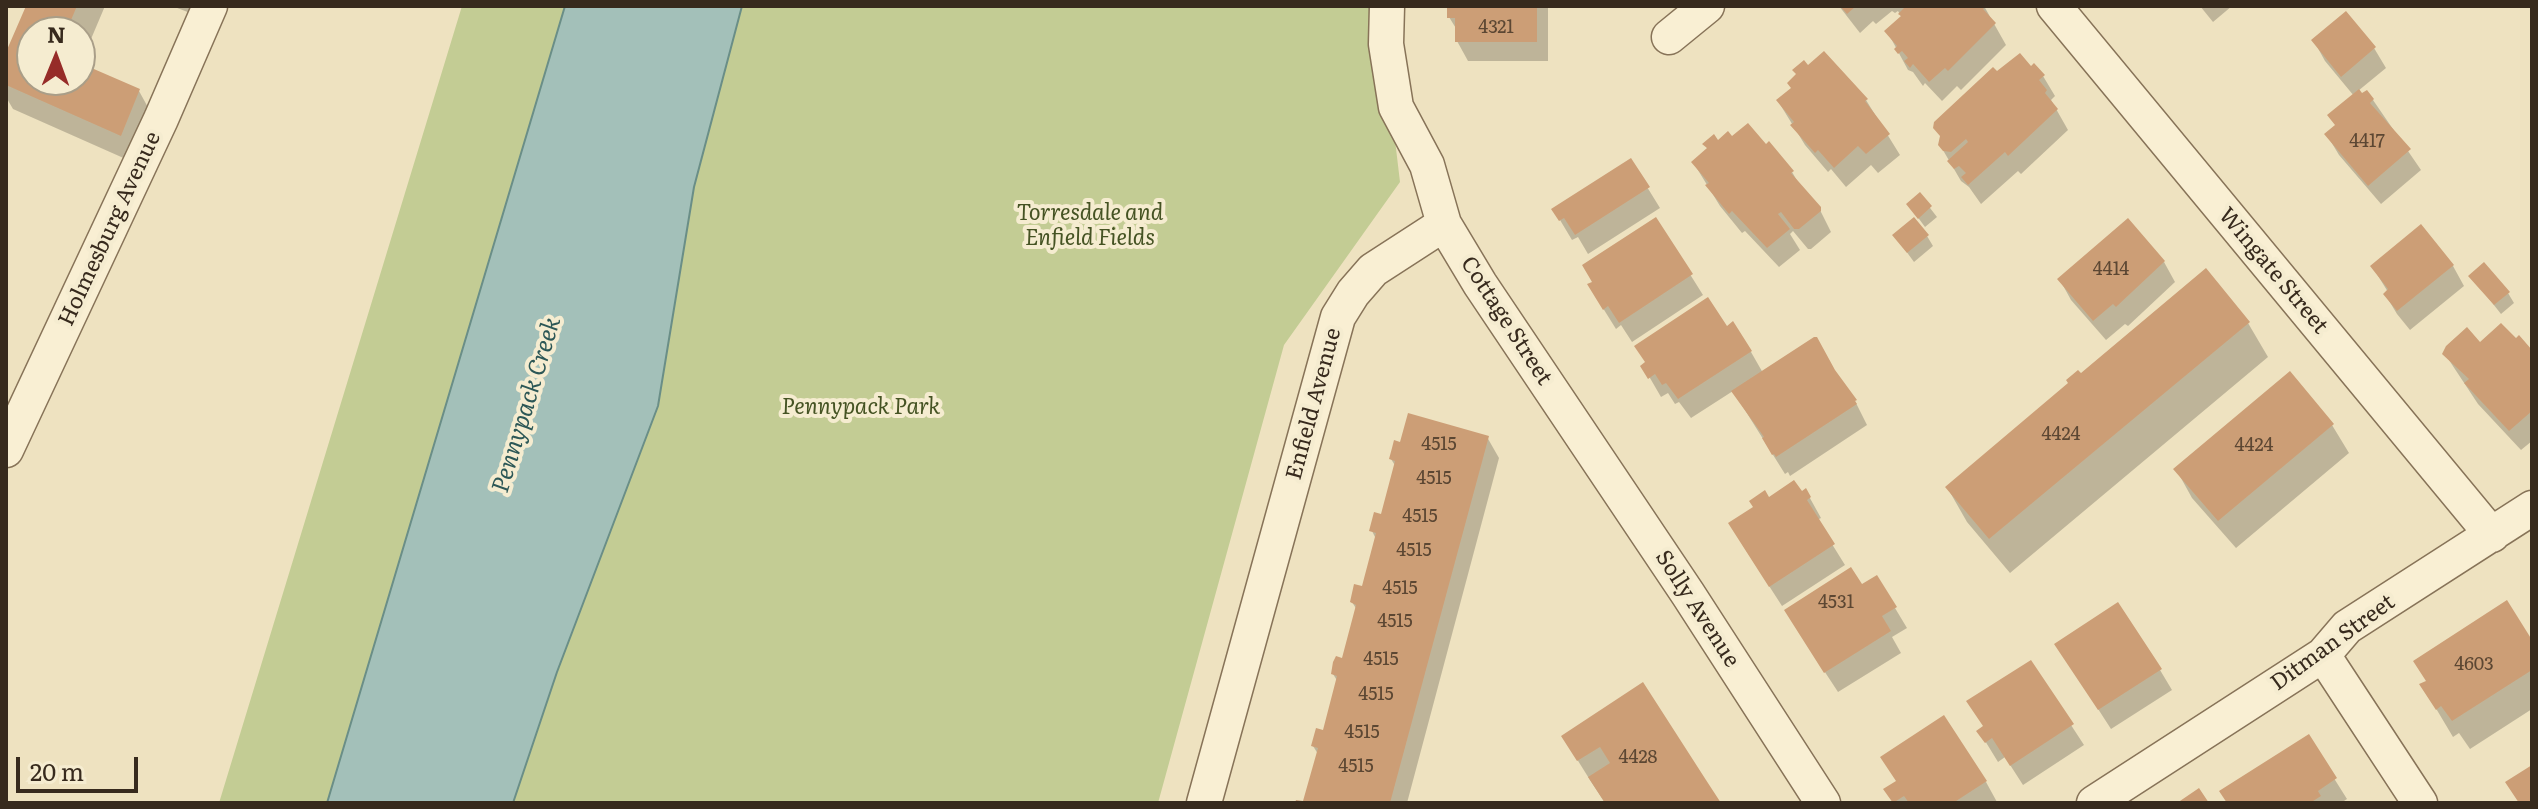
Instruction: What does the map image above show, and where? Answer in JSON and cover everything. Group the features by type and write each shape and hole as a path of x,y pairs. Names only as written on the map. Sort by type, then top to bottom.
{"street":[{"name":"Holmesburg Avenue","path":"6,450 161,119 210,6"},
{"path":"1387,6 1386,44 1396,107 1427,165 1444,224"},
{"path":"1669,37 1707,6"},
{"name":"Wingate Street","path":"2054,6 2492,535"},
{"name":"Cottage Street","path":"1444,224 1480,284 1570,417"},
{"name":"Enfield Avenue","path":"1204,803 1338,317 1373,270 1444,224"},
{"name":"Solly Avenue","path":"1570,417 1823,803"},
{"name":"Ditman Street","path":"2094,803 2323,655 2347,627 2532,508"},
{"path":"2323,655 2420,803"}],"green space":[{"name":"Pennypack Park","path":"462,6 565,6 474,319 590,6 1379,6 1400,182 1284,345 1158,803 219,803"}],"water":[{"name":"Pennypack Creek","path":"565,6 742,6 694,187 658,406 557,672 513,803 327,803"}],"building":[{"path":"26,6 77,6 73,16 22,16"},
{"path":"1447,6 1537,6 1537,42 1455,42 1455,18 1447,18"},
{"path":"1840,6 1856,6 1847,14"},
{"path":"1906,6 1986,6 1983,9 1996,23 1948,71 1945,68 1929,82 1913,64 1910,68 1904,61 1908,58 1902,51 1898,54 1894,49 1897,46 1884,31 1901,16 1898,14"},
{"path":"2346,11 2376,47 2341,77 2311,40"},
{"path":"16,29 16,89 6,85 6,52"},
{"path":"1824,51 1868,99 1865,101 1890,134 1866,154 1858,146 1834,168 1818,150 1815,153 1790,125 1794,122 1776,100 1791,88 1787,83 1796,74 1792,70 1804,60 1808,65"},
{"path":"2020,53 2031,66 2034,63 2045,75 2039,80 2058,109 2008,156 2005,152 1968,185 1961,177 1966,173 1959,166 1954,169 1947,161 1968,142 1966,139 1951,152 1943,151 1938,145 1940,136 1933,128 1934,122 1993,67 1997,71"},
{"path":"96,70 140,89 121,136 31,96 96,96"},
{"path":"2359,89 2362,93 2367,90 2374,99 2370,103 2411,149 2368,186 2324,134 2335,125 2327,115"},
{"path":"1748,123 1766,144 1769,141 1794,171 1791,173 1821,207 1821,211 1799,229 1794,229 1781,212 1778,214 1790,229 1767,248 1732,211 1729,214 1691,162 1707,148 1702,144 1714,134 1718,140 1728,131 1732,136"},
{"path":"1631,158 1650,187 1575,235 1564,218 1559,221 1551,209"},
{"path":"1920,192 1932,206 1918,219 1906,204"},
{"path":"1656,217 1693,274 1619,323 1608,306 1603,310 1587,284 1592,282 1582,265"},
{"path":"1914,217 1929,235 1907,253 1892,235"},
{"path":"2128,218 2165,261 2116,307 2113,304 2093,321 2057,279"},
{"path":"2421,224 2454,265 2397,311 2383,294 2388,289 2370,266"},
{"path":"2484,262 2510,292 2494,305 2468,276"},
{"path":"2206,268 2250,322 1989,539 1945,487 2068,383 2066,380 2078,370 2081,373"},
{"path":"1708,297 1727,326 1733,321 1752,351 1678,399 1655,374 1648,379 1640,366 1645,362 1634,346"},
{"path":"2501,323 2516,338 2519,335 2532,350 2532,411 2509,431 2464,383 2469,379 2442,354 2446,346 2467,327 2480,342"},
{"path":"1817,337 1857,404 1776,457 1731,391"},
{"path":"2290,371 2334,424 2218,521 2173,469"},
{"path":"1408,413 1489,436 1390,803 1295,803 1296,800 1303,801 1318,748 1311,746 1316,728 1323,730 1337,676 1331,674 1333,662 1336,656 1342,658 1356,605 1350,602 1354,584 1362,586 1376,533 1369,531 1374,512 1381,514 1395,461 1389,459 1394,440 1400,442"},
{"path":"1794,480 1802,491 1806,488 1811,497 1807,500 1835,544 1769,587 1728,523 1753,507 1749,501 1765,490 1769,497"},
{"path":"1851,567 1862,584 1877,575 1897,607 1882,616 1891,631 1824,673 1784,610"},
{"path":"2507,600 2532,640 2532,670 2452,721 2441,706 2436,710 2419,684 2426,681 2413,661"},
{"path":"2118,602 2162,669 2098,710 2054,644"},
{"path":"2031,660 2074,724 2010,766 1992,738 1985,743 1976,731 1983,726 1966,701"},
{"path":"1643,682 1721,803 1605,803 1588,777 1610,763 1600,747 1577,761 1561,736"},
{"path":"1944,715 1987,781 1953,803 1909,803 1904,796 1893,803 1883,789 1896,781 1880,757"},
{"path":"2309,734 2337,778 2318,791 2321,796 2310,803 2227,803 2219,791"},
{"path":"2532,765 2532,803 2519,803 2505,782"},
{"path":"2199,788 2209,803 2177,803"}],"park label":[{"name":"Torresdale and Enfield Fields","path":"1090,226"}]}
